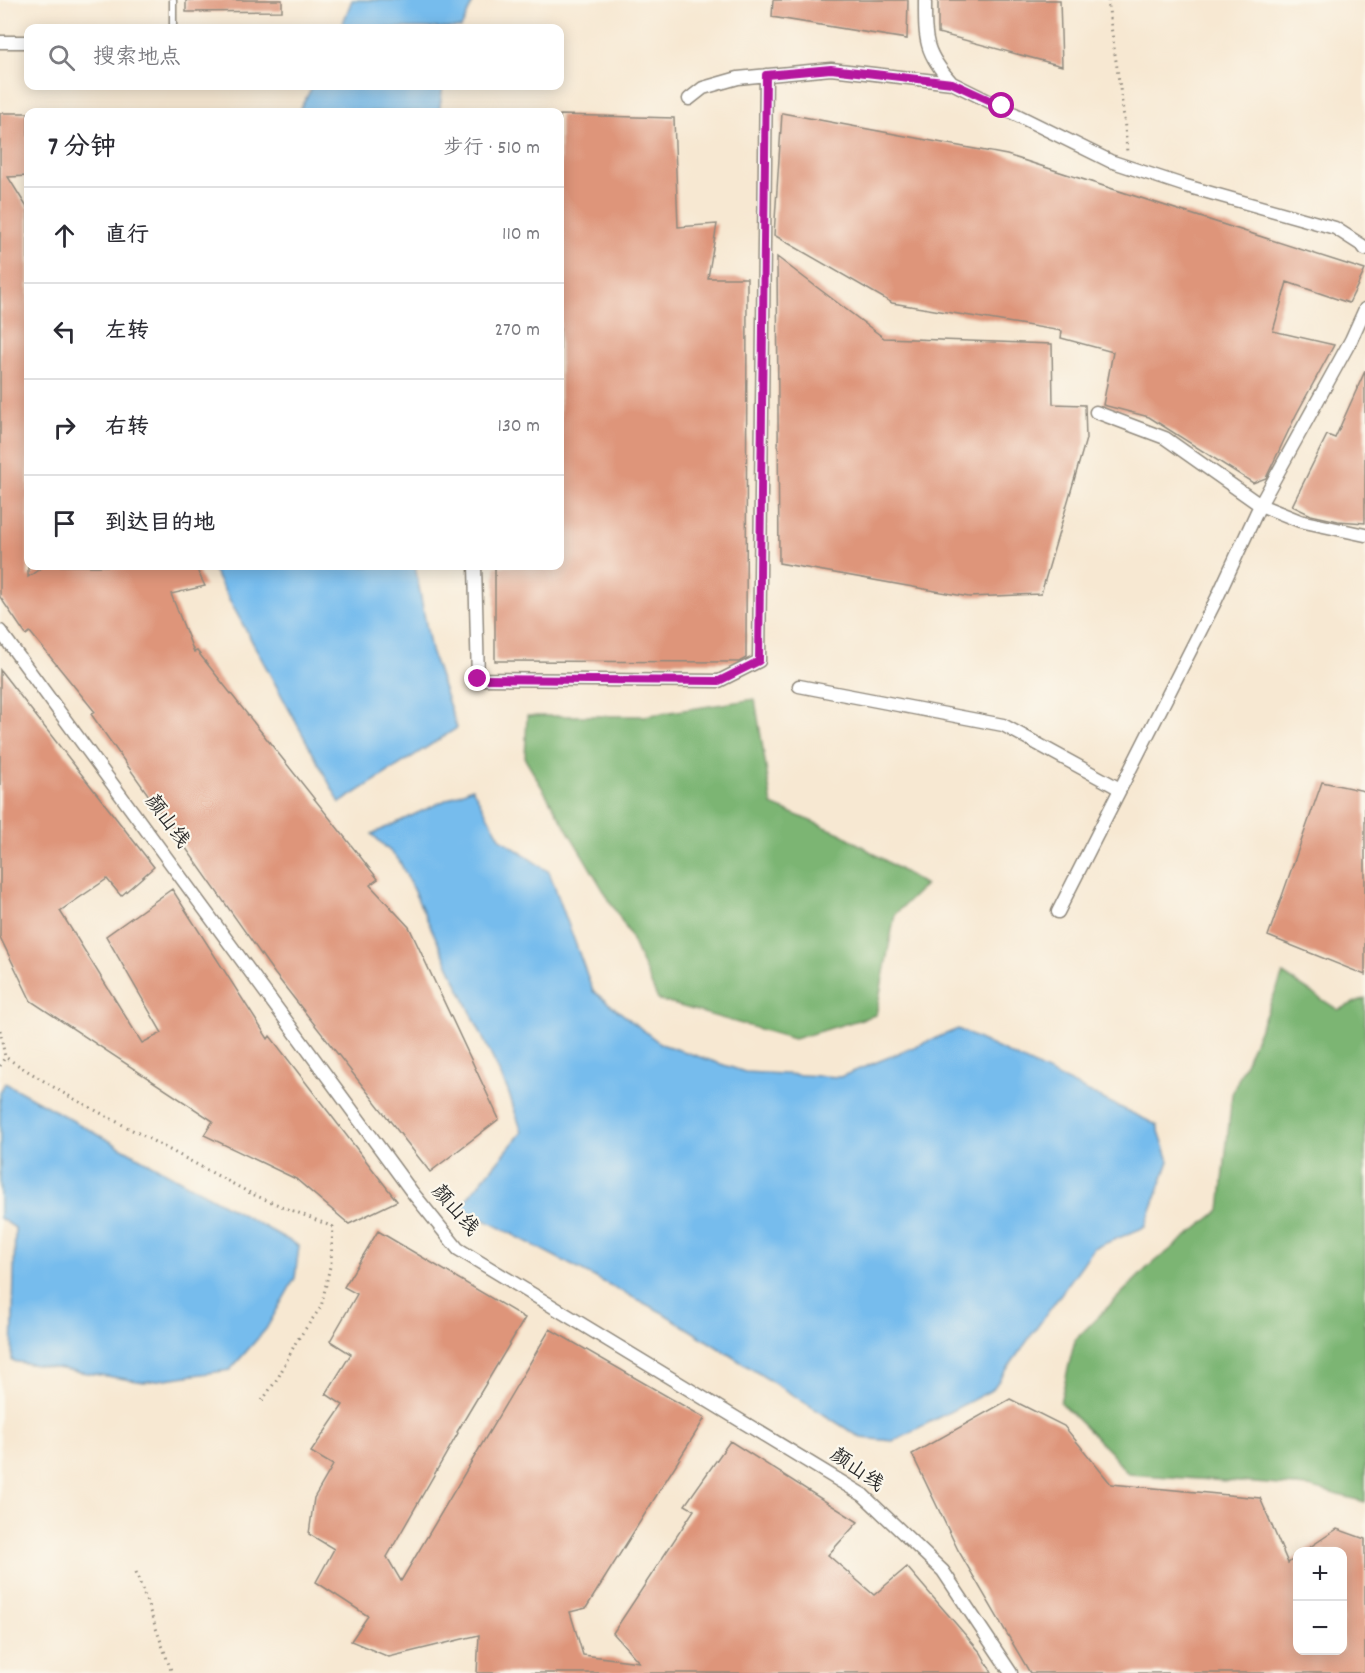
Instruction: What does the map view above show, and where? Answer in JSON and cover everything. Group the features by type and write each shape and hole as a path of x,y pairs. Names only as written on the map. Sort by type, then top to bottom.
{"street":[{"path":"925,0 925,38 937,66 952,83"},
{"path":"0,42 24,42"},
{"path":"688,99 704,88 738,78 831,69 952,83 1110,161 1335,228 1365,249"},
{"path":"476,570 478,679 719,681 759,661 766,75"},
{"path":"1058,912 1216,600 1260,505 1351,340 1365,309"},
{"path":"1096,412 1165,438 1260,505 1300,521 1365,535"},
{"name":"颜山线","path":"0,631 412,1192 458,1250 863,1495 943,1571 1011,1673"},
{"path":"799,686 1003,725 1120,789"}],"lane":[{"path":"173,0 173,24"}],"path":[{"path":"1108,0 1112,40 1125,112 1127,167"},
{"path":"0,1030 5,1057 0,1066"},
{"path":"5,1057 65,1094 252,1194 333,1227 331,1262 321,1306 296,1342 279,1376 262,1401"},
{"path":"136,1572 172,1673"}],"green space":[{"path":"755,699 772,805 842,834 925,885 895,914 876,1015 794,1039 658,1000 629,933 525,759 527,716 644,716"},
{"path":"1283,974 1338,1010 1365,998 1365,1502 1309,1487 1128,1474 1111,1453 1060,1402 1075,1340 1147,1268 1220,1210 1232,1094"}],"water":[{"path":"352,0 474,0 463,24 343,24"},
{"path":"311,90 442,90 440,108 300,108"},
{"path":"213,570 416,570 431,651 457,728 340,803"},
{"path":"472,788 501,839 549,872 593,991 661,1044 745,1072 840,1077 958,1029 1157,1125 1169,1161 1145,1227 1094,1248 992,1390 893,1441 861,1438 663,1313 460,1207 522,1132 508,1091 399,860 372,834"},
{"path":"5,1083 299,1246 295,1278 266,1329 230,1370 144,1382 12,1361 15,1228 0,1218 0,1092"}],"building":[{"path":"186,0 282,0 282,11 186,12"},
{"path":"773,0 908,0 907,39 772,17"},
{"path":"938,0 1060,0 1062,66 938,33"},
{"path":"0,113 24,113 24,176 8,177 24,203 24,570 28,570 28,577 38,570 197,570 205,586 171,594 194,652 197,651 378,879 370,885 409,927 499,1119 430,1172 275,974 91,714 95,712 30,632 26,635 0,597"},
{"path":"782,113 1007,155 1365,270 1349,303 1287,282 1273,331 1334,345 1296,415 1266,478 1253,483 1149,417 1103,405 1113,352 1061,338 1062,331 892,303 774,235"},
{"path":"564,115 674,118 678,227 717,224 708,278 747,278 746,658 739,662 495,661 495,570 564,570"},
{"path":"777,257 884,338 1052,344 1053,404 1085,405 1086,439 1041,594 969,597 779,563"},
{"path":"1365,371 1365,523 1338,521 1311,515 1292,506 1327,435 1335,438"},
{"path":"0,670 154,867 121,896 107,879 60,911 142,1043 162,1033 106,936 172,889 268,1039 270,1036 397,1201 349,1224 296,1179 204,1135 213,1121 31,1001 0,937"},
{"path":"1322,782 1365,791 1365,975 1268,936"},
{"path":"378,1231 525,1318 457,1432 387,1557 401,1581 550,1329 705,1418 586,1608 570,1612 583,1655 639,1662 613,1633 694,1510 685,1505 730,1441 858,1522 828,1555 874,1595 907,1567 981,1653 992,1673 477,1673 479,1635 389,1657 351,1641 368,1616 316,1582 334,1549 309,1534 314,1498 333,1465 311,1452 343,1405 326,1394 351,1354 330,1341 357,1294 344,1287"},
{"path":"1010,1399 1064,1426 1111,1484 1260,1498 1288,1563 1293,1560 1293,1655 1347,1655 1347,1547 1310,1547 1337,1529 1365,1539 1365,1673 1030,1673 958,1550 912,1454"}],"route":[{"path":"478,679 719,681 759,661 766,75 831,69 952,83 1002,106"}]}
